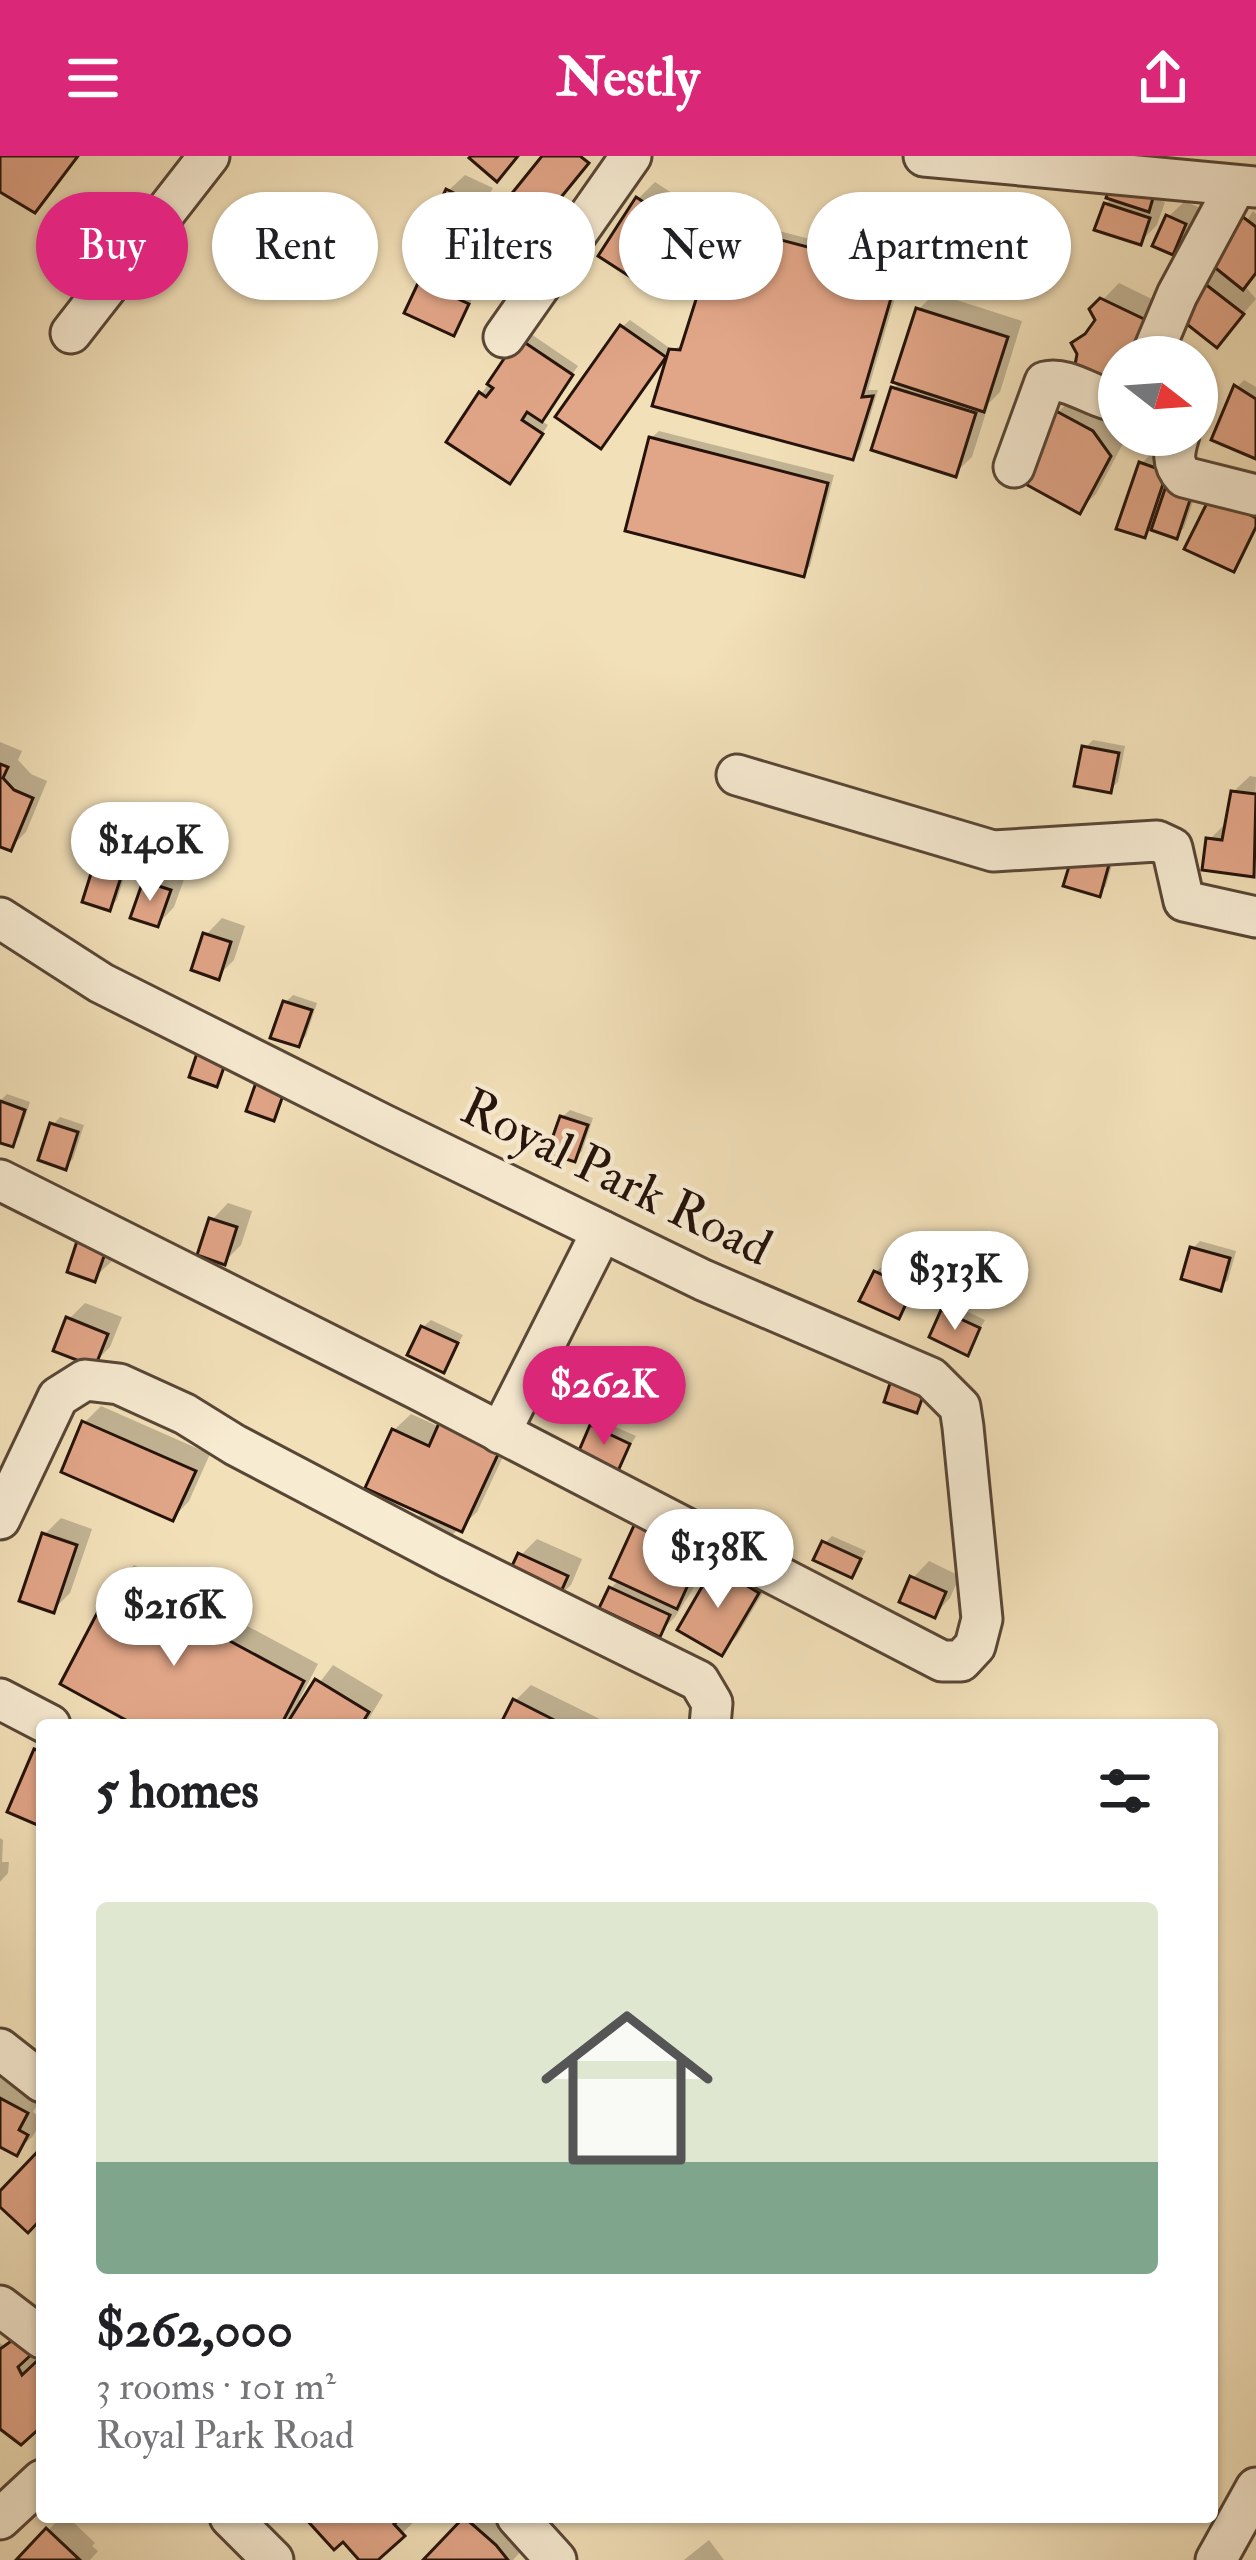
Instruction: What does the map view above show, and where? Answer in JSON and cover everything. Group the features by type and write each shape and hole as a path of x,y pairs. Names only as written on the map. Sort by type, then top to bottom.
{"street":[{"path":"71,333 209,156"},
{"path":"504,337 631,156"},
{"path":"925,156 1173,168 1246,187 1178,295 1160,336"},
{"path":"1014,466 1045,382 1057,379 1098,397"},
{"path":"1174,456 1184,477 1256,495"},
{"path":"737,775 993,851 1157,841 1172,848 1184,901 1256,917"},
{"name":"Royal Park Road","path":"0,918 101,982 602,1231 931,1378 959,1407 963,1427 982,1619 975,1646 961,1661 942,1661 0,1180"},
{"path":"500,1433 602,1231"},
{"path":"0,1519 58,1397 85,1380 119,1384 185,1414 448,1557 699,1681 712,1702 711,1719"},
{"path":"0,1699 38,1719"},
{"path":"0,2049 36,2077"},
{"path":"0,2306 36,2333"},
{"path":"0,2519 36,2486"},
{"path":"1216,2560 1256,2488"},
{"path":"236,2523 273,2560"},
{"path":"523,2523 556,2560"}],"building":[{"path":"0,156 78,156 51,192 36,192 35,213 0,192"},
{"path":"471,156 518,156 497,182"},
{"path":"542,156 580,156 589,163 565,192 513,192"},
{"path":"1115,171 1157,184 1149,212 1106,198"},
{"path":"1104,203 1150,218 1141,245 1094,230"},
{"path":"1166,215 1186,224 1173,255 1152,246"},
{"path":"1243,217 1256,227 1256,273 1243,290 1208,262"},
{"path":"619,223 619,270 598,256"},
{"path":"783,241 807,247 807,300 890,300 862,397 873,396 853,460 652,406 669,349 680,350 696,300 783,300"},
{"path":"1200,280 1244,314 1218,347 1218,336 1202,336 1174,314"},
{"path":"1100,298 1148,321 1141,336 1098,336 1098,376 1075,365 1077,354 1071,343 1095,320 1089,309"},
{"path":"410,300 469,304 454,336 404,313"},
{"path":"916,308 1008,337 984,412 892,382"},
{"path":"620,325 666,357 601,449 555,417"},
{"path":"518,338 573,375 542,422 527,412 522,420 543,434 510,484 446,442 479,392 486,397 493,388 487,384"},
{"path":"1234,385 1256,399 1256,459 1218,443 1218,423"},
{"path":"891,387 976,413 956,477 871,450"},
{"path":"1056,411 1093,431 1098,456 1111,456 1080,514 1018,480"},
{"path":"649,437 828,483 804,577 625,531"},
{"path":"1139,462 1167,472 1145,538 1116,529"},
{"path":"1167,483 1193,491 1177,539 1151,530"},
{"path":"1211,495 1256,518 1234,572 1184,549"},
{"path":"1082,746 1119,753 1111,793 1074,786"},
{"path":"0,764 8,767 3,778 14,790 33,798 11,851 0,847"},
{"path":"1231,791 1256,794 1254,877 1202,870 1206,838 1222,840"},
{"path":"1074,850 1110,861 1100,897 1063,886"},
{"path":"94,864 122,874 110,911 82,902"},
{"path":"143,881 171,890 158,927 130,918"},
{"path":"203,933 231,942 219,980 191,970"},
{"path":"283,1001 312,1010 299,1047 270,1038"},
{"path":"201,1041 230,1050 217,1087 189,1077"},
{"path":"259,1074 287,1084 274,1121 246,1111"},
{"path":"0,1101 25,1110 13,1147 0,1143"},
{"path":"560,1116 588,1125 575,1162 547,1153"},
{"path":"50,1123 78,1132 66,1170 38,1160"},
{"path":"209,1218 237,1227 225,1265 197,1255"},
{"path":"79,1235 108,1245 95,1282 67,1272"},
{"path":"1190,1247 1230,1258 1221,1291 1181,1279"},
{"path":"874,1271 913,1289 899,1319 859,1301"},
{"path":"941,1310 980,1328 968,1356 929,1337"},
{"path":"66,1317 108,1334 95,1367 53,1351"},
{"path":"421,1326 458,1343 444,1373 407,1355"},
{"path":"894,1371 928,1382 917,1413 884,1402"},
{"path":"82,1421 196,1471 173,1521 61,1472"},
{"path":"440,1421 501,1448 462,1532 365,1488 392,1429 429,1446"},
{"path":"590,1425 630,1444 618,1471 578,1453"},
{"path":"636,1521 703,1552 677,1609 610,1578"},
{"path":"42,1533 77,1545 54,1613 19,1601"},
{"path":"822,1541 861,1559 852,1578 813,1560"},
{"path":"518,1553 568,1576 555,1605 505,1581"},
{"path":"714,1566 759,1593 722,1656 677,1630"},
{"path":"910,1576 946,1592 935,1618 899,1602"},
{"path":"115,1579 304,1681 284,1719 124,1719 60,1684"},
{"path":"609,1587 670,1615 660,1637 599,1608"},
{"path":"315,1679 369,1712 365,1719 290,1719"},
{"path":"513,1699 552,1719 503,1719"},
{"path":"34,1749 36,1750 36,1824 7,1812"},
{"path":"0,2098 28,2113 19,2130 28,2135 17,2156 0,2147"},
{"path":"36,2153 36,2224 28,2233 0,2207 0,2191"},
{"path":"17,2337 33,2353 18,2367 22,2375 36,2362 36,2431 21,2445 0,2429 0,2349"},
{"path":"309,2523 395,2523 405,2536 378,2560 359,2560 343,2542 334,2550"},
{"path":"458,2523 471,2523 508,2560 423,2560"},
{"path":"46,2528 80,2560 16,2560"}]}
